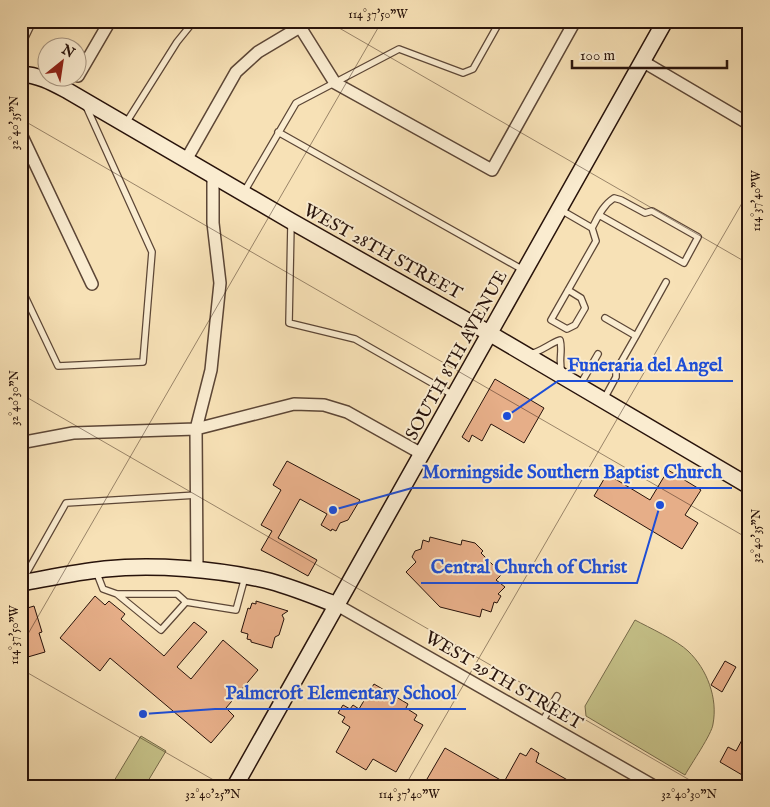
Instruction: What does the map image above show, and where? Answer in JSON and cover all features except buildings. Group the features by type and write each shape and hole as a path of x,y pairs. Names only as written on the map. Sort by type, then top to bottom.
{"street":[{"path":"88,58 110,21"},
{"path":"186,160 236,72 258,52 305,24 336,83 492,170 575,21"},
{"name":"SOUTH 8TH AVENUE","path":"235,786 665,21"},
{"path":"642,62 749,124"},
{"name":"WEST 28TH STREET","path":"21,74 45,80 68,91 527,355 749,486"},
{"path":"21,134 92,284"},
{"path":"197,570 196,429 211,370 220,283 213,223 213,176"},
{"path":"22,442 72,433 196,429 294,404 324,405 348,412 422,454"},
{"path":"21,582 96,571 142,568 197,570 246,576 294,589 337,606"},
{"name":"WEST 29TH STREET","path":"337,606 654,786"}],"lane":[{"path":"21,46 33,21"},
{"path":"126,125 177,42 194,21"},
{"path":"243,193 296,103 399,49 463,73 473,69 500,21"},
{"path":"21,288 58,366 143,362 152,252 83,100"},
{"path":"278,132 525,270"},
{"path":"592,228 607,203 614,198 645,213 652,211 698,238 684,263 600,215"},
{"path":"559,209 592,228 596,240 550,320 567,329"},
{"path":"292,221 289,323 355,339 454,395"},
{"path":"603,400 616,378 616,371 666,282"},
{"path":"527,355 540,352 560,340 567,329 575,325 585,308 581,298 568,290"},
{"path":"605,318 636,336"},
{"path":"560,340 562,347 559,364 563,376"},
{"path":"579,386 598,354"},
{"path":"21,582 66,502 197,496"},
{"path":"96,571 104,589 117,594 161,630 186,602"},
{"path":"117,594 177,594 186,602 236,610 246,576"},
{"path":"542,722 557,696"}],"shaded area":[{"path":"635,620 688,651 701,666 710,684 714,704 712,729 685,775 586,716 585,706"},
{"path":"141,736 166,751 145,786 111,786"}],"place":[{"name":"Funeraria del Angel","path":"507,416"},
{"name":"Central Church of Christ","path":"660,505"},
{"name":"Morningside Southern Baptist Church","path":"333,510"},
{"name":"Palmcroft Elementary School","path":"143,714"}]}
